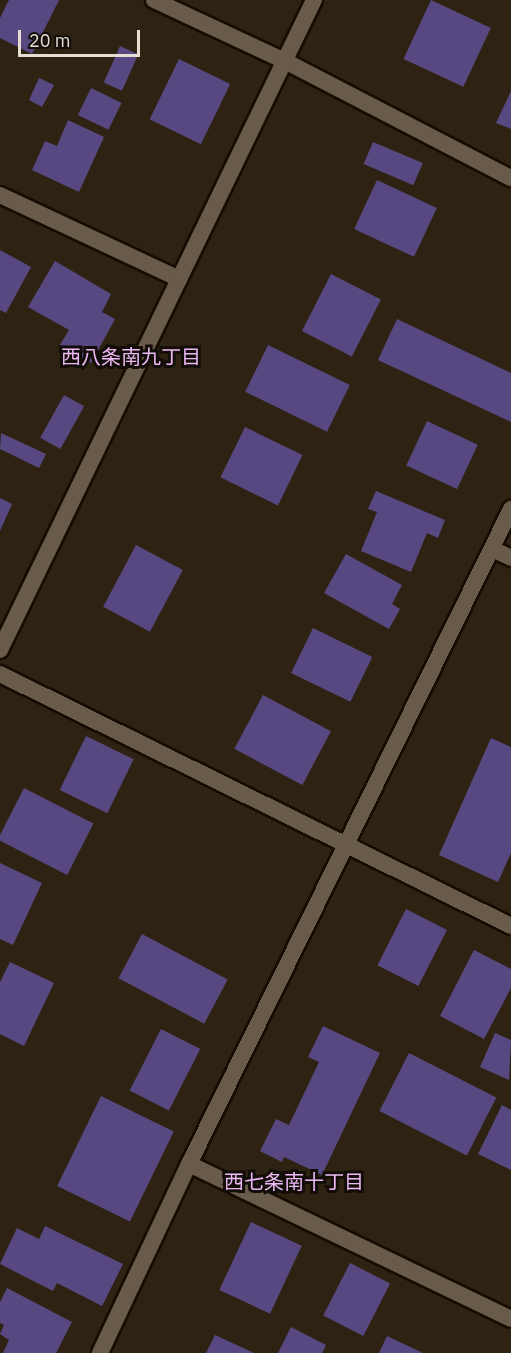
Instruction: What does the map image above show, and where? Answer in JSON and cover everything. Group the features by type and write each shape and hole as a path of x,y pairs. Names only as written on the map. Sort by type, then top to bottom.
{"street":[{"path":"154,0 285,61 511,178"},
{"path":"0,650 315,0"},
{"path":"0,195 179,279"},
{"path":"100,1353 189,1164 347,848 511,509"},
{"path":"492,549 511,558"},
{"path":"0,674 347,848 511,926"},
{"path":"189,1164 511,1319"}],"building":[{"path":"9,0 59,0 32,54 0,38 0,18"},
{"path":"431,0 491,28 463,87 404,59"},
{"path":"120,46 138,54 122,91 104,83"},
{"path":"179,59 230,84 201,144 150,119"},
{"path":"39,78 54,85 42,107 29,100"},
{"path":"91,88 122,103 108,130 78,115"},
{"path":"511,91 511,129 496,123"},
{"path":"68,120 104,137 79,192 32,170 45,141 57,146"},
{"path":"373,142 423,163 413,185 364,164"},
{"path":"377,180 437,208 414,257 354,229"},
{"path":"0,250 31,267 6,313 0,310"},
{"path":"55,261 111,294 102,312 115,319 91,363 60,345 69,330 28,307"},
{"path":"331,274 381,299 352,356 302,331"},
{"path":"397,319 511,373 511,422 378,360"},
{"path":"268,345 350,385 327,432 245,392"},
{"path":"64,395 84,406 60,449 40,438"},
{"path":"427,421 478,445 457,489 406,465"},
{"path":"245,427 303,455 278,505 220,477"},
{"path":"1,433 46,454 39,468 0,449"},
{"path":"376,491 445,520 438,538 427,533 411,572 361,551 377,512 368,509"},
{"path":"0,498 12,504 0,531"},
{"path":"136,545 183,570 150,632 103,607"},
{"path":"346,554 402,585 392,604 400,609 389,629 324,593"},
{"path":"313,628 372,657 350,702 291,673"},
{"path":"263,695 331,731 302,785 234,749"},
{"path":"86,736 134,759 107,813 60,790"},
{"path":"491,738 511,747 511,853 498,882 439,855"},
{"path":"24,788 93,823 67,875 0,841 0,835"},
{"path":"0,863 42,883 13,945 0,939"},
{"path":"406,909 447,930 418,986 377,965"},
{"path":"142,934 228,980 204,1024 119,978"},
{"path":"474,950 511,969 511,988 484,1039 440,1016"},
{"path":"10,962 54,983 24,1046 0,1034 0,982"},
{"path":"323,1026 380,1053 322,1175 284,1157 282,1162 260,1151 276,1119 289,1125 319,1062 308,1057"},
{"path":"161,1029 200,1049 169,1110 130,1090"},
{"path":"495,1033 511,1040 509,1080 480,1067"},
{"path":"409,1053 496,1097 467,1155 379,1111"},
{"path":"101,1096 174,1132 130,1221 57,1186"},
{"path":"502,1105 511,1110 511,1170 478,1154"},
{"path":"251,1222 302,1246 270,1314 219,1290"},
{"path":"45,1226 123,1264 102,1306 57,1283 53,1291 0,1264 17,1228 39,1239"},
{"path":"350,1263 390,1283 363,1336 323,1316"},
{"path":"7,1288 72,1322 56,1353 3,1353 9,1340 0,1334 4,1325 0,1323 0,1302"},
{"path":"291,1327 326,1345 322,1353 278,1353"},
{"path":"215,1335 254,1353 206,1353"},
{"path":"387,1336 423,1353 379,1353"}],"district":[{"name":"西八条南九丁目","path":"131,356"},
{"name":"西七条南十丁目","path":"294,1181"}]}
